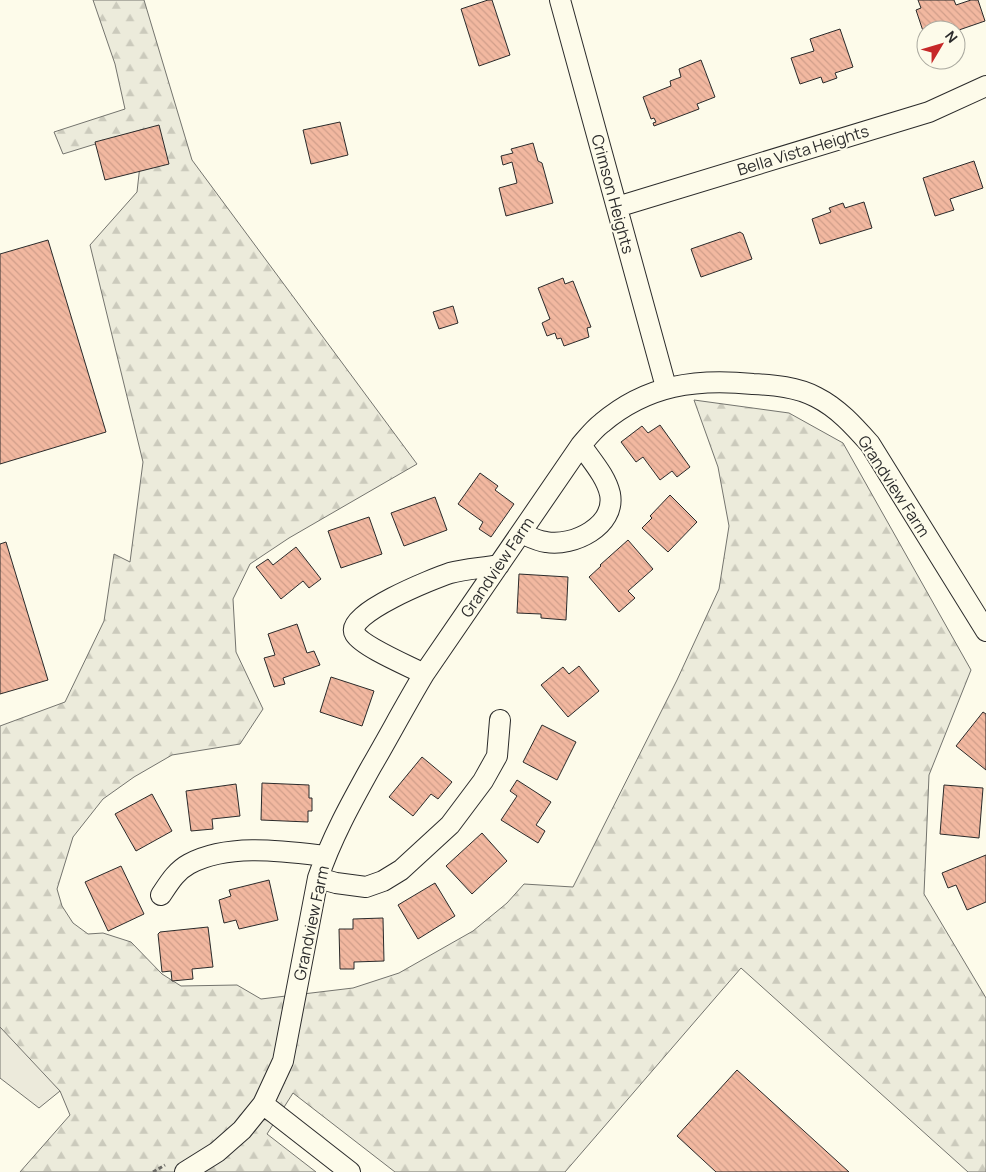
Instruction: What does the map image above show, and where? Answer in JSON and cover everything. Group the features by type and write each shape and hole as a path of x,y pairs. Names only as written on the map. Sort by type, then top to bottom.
{"street":[{"name":"Crimson Heights","path":"560,0 666,387"},
{"name":"Bella Vista Heights","path":"617,207 929,112 986,86"},
{"name":"Grandview Farm","path":"185,1172 217,1152 242,1130 263,1104 283,1061 318,878 326,856 348,808 424,674 581,445 602,423 628,404 666,387 686,384 736,382 781,386 815,397 849,420 870,444 986,631"},
{"path":"521,533 545,542 562,542 586,534 603,522 609,510 610,493 602,476 581,445"},
{"path":"424,674 367,644 355,634 354,628 357,620 377,606 408,590 450,573 499,565"},
{"path":"318,878 336,883 366,887 383,881 401,870 450,825 483,782 497,756 500,720"},
{"path":"161,895 172,878 188,865 204,858 221,854 278,850 326,856"},
{"path":"263,1104 350,1172"}],"green space":[{"path":"93,0 144,0 192,160 417,464 289,538 250,564 233,599 236,652 263,709 240,744 172,755 134,777 103,799 73,837 57,889 62,906 73,923 88,934 103,933 131,942 162,974 181,986 237,985 261,999 353,988 399,973 473,931 507,903 524,884 573,887 677,680 719,589 729,526 718,467 694,400 789,413 843,443 971,670 929,775 924,894 986,998 986,1172 968,1172 741,968 565,1172 395,1172 293,1093 267,1134 316,1172 20,1172 70,1115 60,1091 0,1034 0,726 65,702 104,621 114,554 130,562 143,462 90,245 137,192 144,129 63,154 54,132 125,109 115,64"}],"shaded area":[{"path":"0,1027 60,1091 39,1108 0,1078"}],"building":[{"path":"492,0 510,55 479,66 461,9"},
{"path":"918,0 954,0 956,5 971,0 978,0 985,21 966,28 966,20 919,20 916,10 921,8"},
{"path":"840,29 853,67 835,73 837,78 823,83 821,77 800,84 791,58 814,51 810,39"},
{"path":"701,60 715,97 697,104 699,109 654,126 653,123 656,122 654,118 651,119 643,97 671,86 670,81 681,77 679,69"},
{"path":"340,122 348,155 311,164 303,130"},
{"path":"159,125 169,164 105,180 95,142"},
{"path":"533,143 538,161 542,163 553,203 506,216 499,188 517,183 512,162 503,165 501,156 513,153 511,149"},
{"path":"974,161 983,188 950,199 954,210 935,216 923,178"},
{"path":"864,202 872,228 820,244 812,219 831,212 829,208 843,203 845,208"},
{"path":"740,232 743,234 752,259 701,277 691,249"},
{"path":"48,240 106,432 0,464 0,254"},
{"path":"563,278 565,284 573,281 591,327 587,328 589,337 564,346 561,338 557,339 555,333 547,336 542,323 550,319 538,288"},
{"path":"453,306 458,323 439,329 433,312"},
{"path":"660,425 690,467 677,477 672,471 660,480 643,457 636,462 621,442 642,426 648,433"},
{"path":"480,473 498,486 495,490 514,504 491,537 479,529 483,522 458,504"},
{"path":"670,495 697,522 668,552 642,528 652,518 650,516"},
{"path":"435,497 447,530 404,546 391,513"},
{"path":"369,517 382,554 341,568 328,531"},
{"path":"628,540 653,569 628,591 635,598 619,612 589,577"},
{"path":"6,542 48,680 0,694 0,544"},
{"path":"296,547 321,579 309,588 303,581 281,599 256,567 268,559 273,565"},
{"path":"519,574 568,577 566,620 541,618 541,614 517,613"},
{"path":"297,624 307,653 314,651 320,665 283,678 285,684 274,687 264,658 275,655 268,634"},
{"path":"579,666 599,691 568,717 541,685 563,667 569,674"},
{"path":"331,677 374,691 362,726 320,712"},
{"path":"983,712 986,714 986,770 956,746"},
{"path":"542,725 576,742 557,780 523,762"},
{"path":"422,757 452,782 438,799 431,794 413,816 389,797"},
{"path":"517,780 551,802 536,825 545,831 538,843 501,820 517,796 510,791"},
{"path":"262,783 309,785 312,811 308,811 308,822 261,820"},
{"path":"236,784 240,816 212,819 213,829 191,831 186,791"},
{"path":"944,785 983,788 979,838 940,834"},
{"path":"152,794 172,831 136,851 115,814"},
{"path":"482,833 507,861 472,894 446,866"},
{"path":"986,855 986,902 967,910 956,885 948,888 942,873"},
{"path":"121,866 144,914 108,931 85,882"},
{"path":"269,880 278,920 239,929 236,920 224,923 219,900 231,896 229,890"},
{"path":"435,883 455,916 418,939 398,905"},
{"path":"383,918 384,961 354,962 354,969 340,969 339,929 353,929 353,919"},
{"path":"208,927 213,967 192,969 193,979 172,981 171,971 162,972 158,934 160,932"},
{"path":"737,1070 849,1172 716,1172 677,1136"}]}
